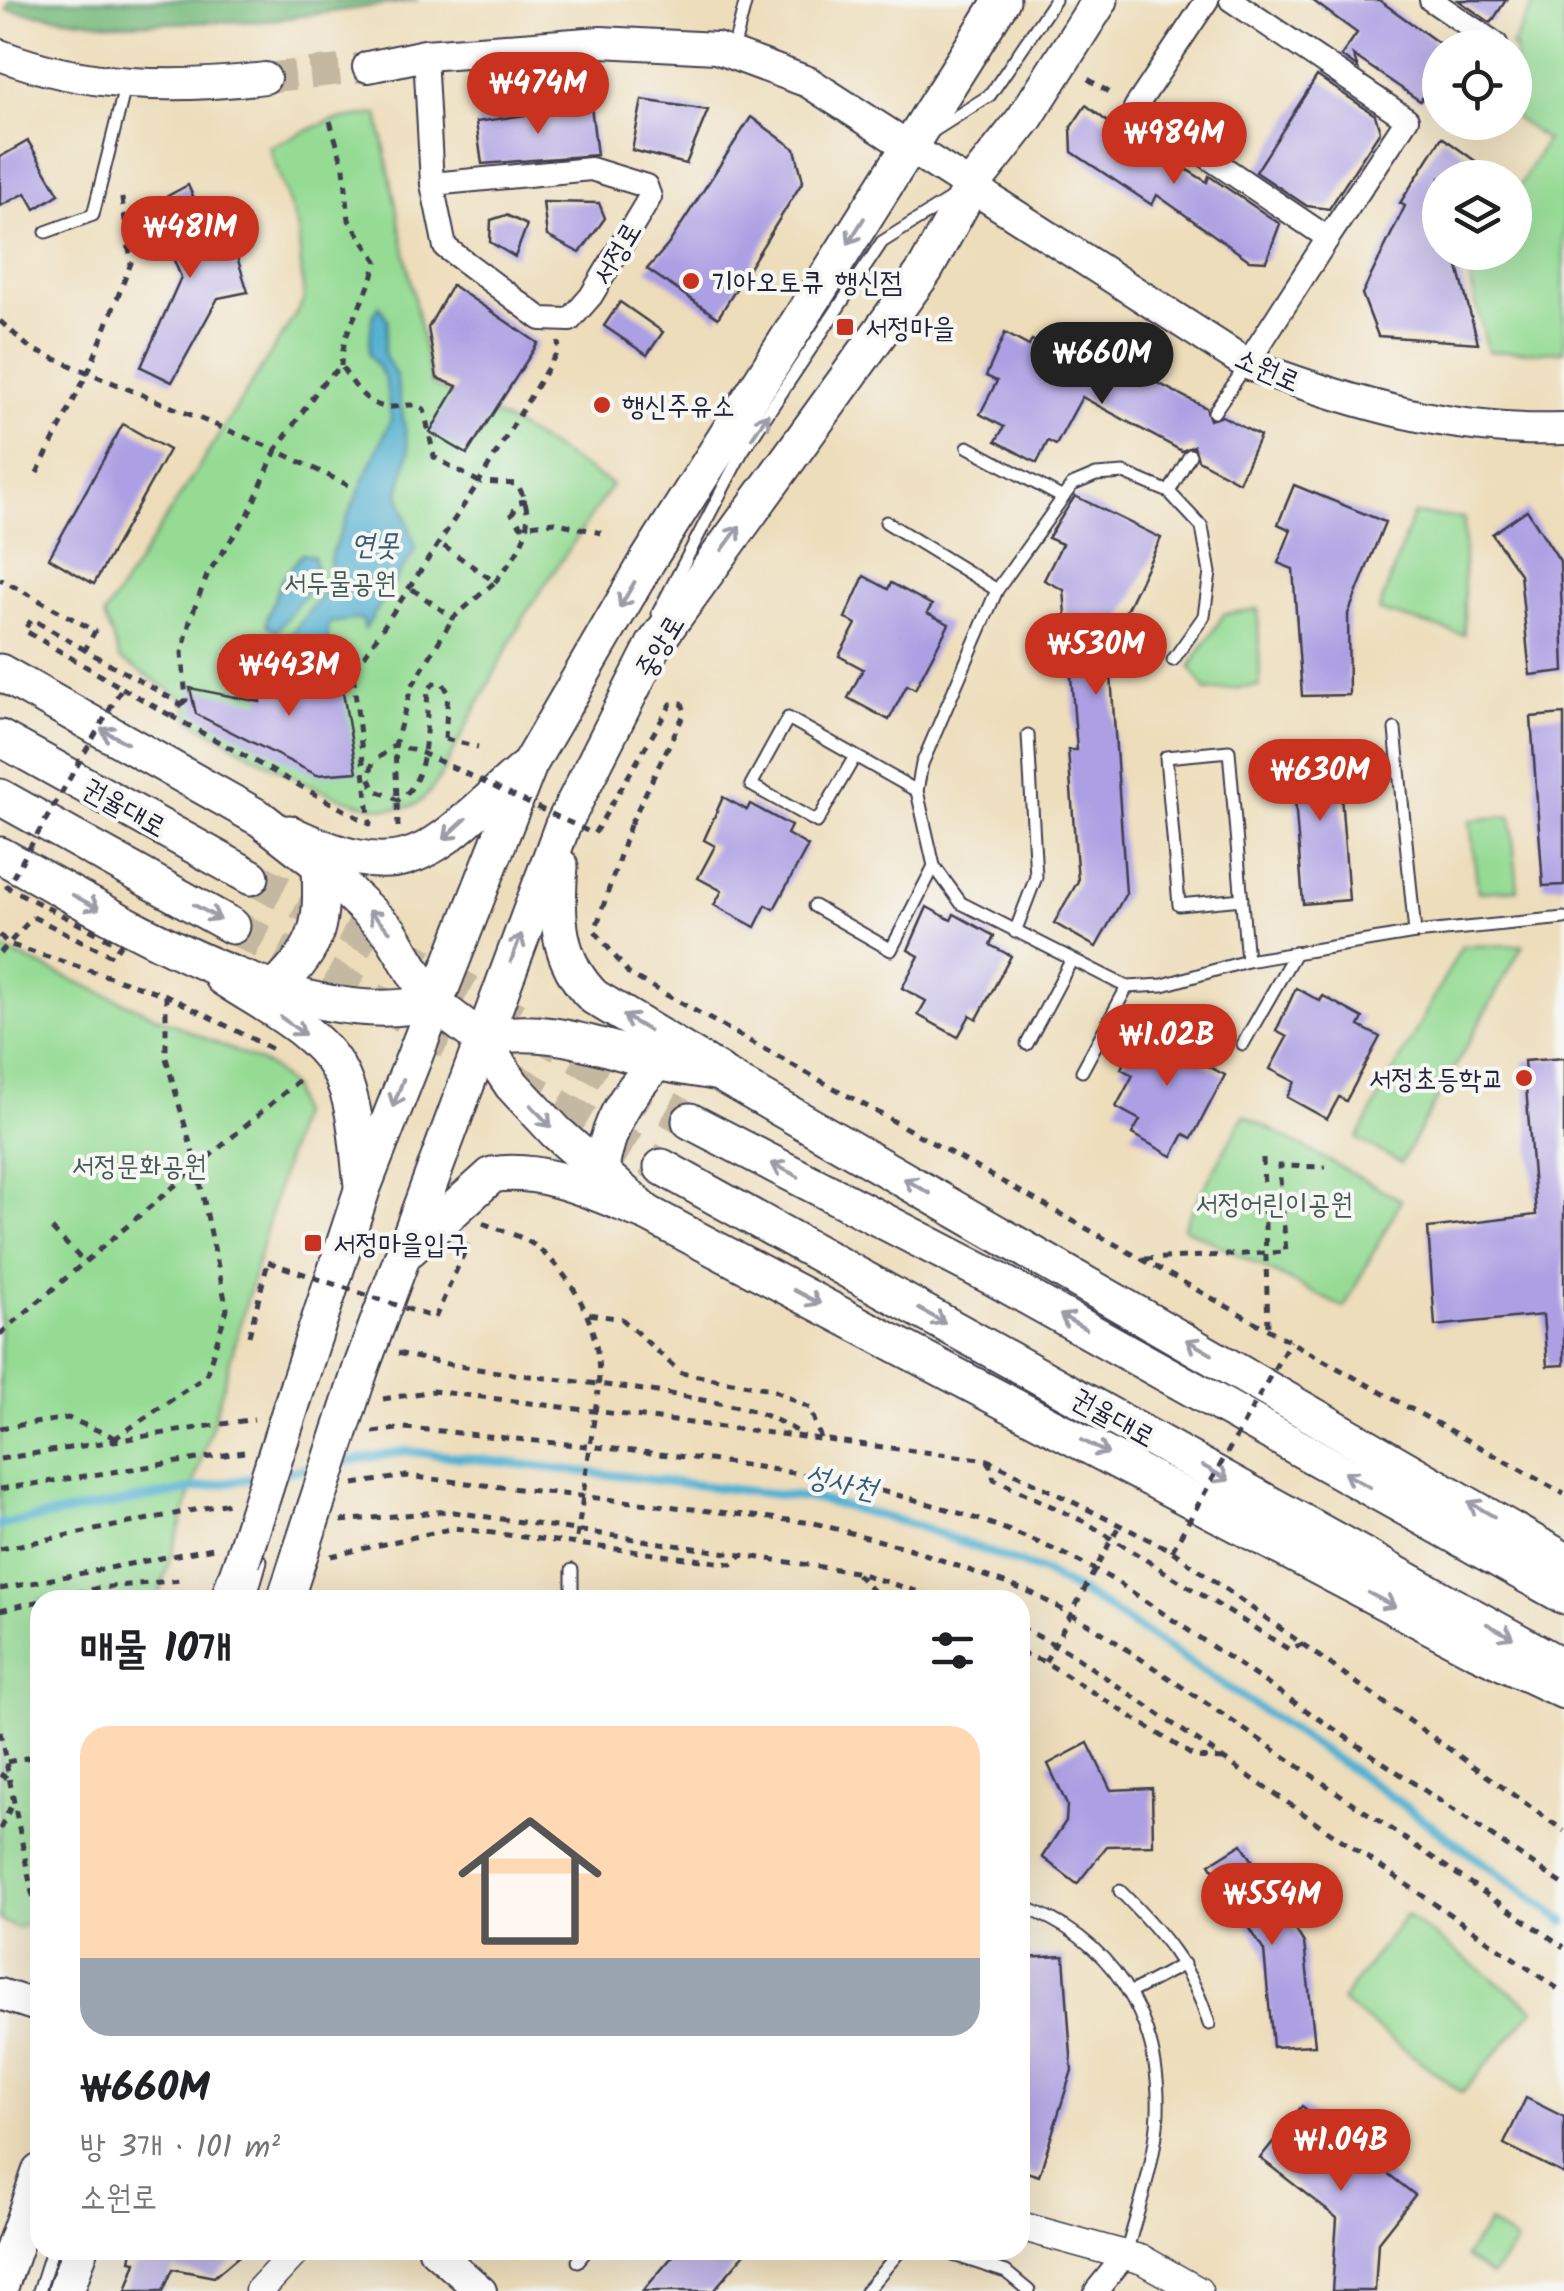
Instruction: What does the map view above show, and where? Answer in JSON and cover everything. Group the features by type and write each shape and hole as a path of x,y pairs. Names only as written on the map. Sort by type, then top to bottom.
{"main road":[{"name":"중앙로","path":"242,1556 362,1187 529,765 648,560 1002,0"},
{"name":"중앙로","path":"316,1553 361,1368 564,823 654,645 925,270 972,185 1025,118 1100,0"},
{"path":"368,66 424,55 601,42 716,48 808,82 906,147"},
{"path":"0,55 42,71 126,83 186,87 265,78"},
{"name":"소원로","path":"906,147 972,185 1248,364 1324,393 1391,410 1498,431 1564,429"},
{"path":"0,672 261,820 360,862 414,858 436,846 529,765"},
{"name":"권율대로","path":"0,738 250,876"},
{"name":"권율대로","path":"0,796 232,926"},
{"path":"261,820 320,865 390,932 432,1002 481,1039 512,1085 600,1174 646,1213"},
{"path":"564,823 557,910 570,970 594,997 1564,1560"},
{"path":"0,855 213,970 296,1028 330,1058 350,1102 362,1187"},
{"path":"277,986 312,949 319,932 320,865"},
{"path":"213,970 330,1002 386,1010 432,1002"},
{"path":"481,1039 509,1032 558,1035 658,1062 720,1073"},
{"path":"600,1174 609,1127 618,1109 658,1062"},
{"path":"690,1121 994,1278 1564,1596"},
{"name":"권율대로","path":"662,1167 1564,1667"},
{"path":"402,1257 492,1175 524,1172 546,1176 646,1213 1474,1649 1564,1691"},
{"path":"292,1590 316,1553"},
{"path":"231,1590 242,1556"},
{"path":"0,1994 30,2004"},
{"path":"0,2287 30,2201"},
{"path":"66,2291 77,2260"},
{"path":"445,2260 481,2291"}],"street":[{"path":"1207,0 1135,108 1328,238"},
{"path":"1231,0 1407,120 1248,364"},
{"path":"1431,0 1475,30"},
{"path":"424,55 432,184 445,247 516,303 541,319 556,322"},
{"name":"서정로","path":"432,184 591,168 646,186 650,197 592,296 570,320 556,322"},
{"path":"1030,2229 1126,2254 1198,2291"},
{"path":"1096,2291 1126,2254"},
{"path":"260,2291 289,2260"}],"lane":[{"path":"732,54 746,0"},
{"path":"906,147 990,96 1055,0"},
{"path":"46,232 92,215 126,83"},
{"path":"564,823 645,638 742,452 882,242 972,185"},
{"path":"1214,412 1248,364"},
{"path":"968,447 1063,498"},
{"path":"1169,492 1190,456"},
{"path":"1173,660 1204,616 1210,572 1202,528 1169,492 1124,473 1096,475 1072,486 997,590 934,727 917,791 934,866 961,903 1127,987 1164,984 1246,960 1414,932 1564,918"},
{"path":"886,522 997,590"},
{"path":"854,758 817,822 751,786 788,718 917,791"},
{"path":"1395,729 1414,932"},
{"path":"1015,932 1036,878 1028,735"},
{"path":"1242,899 1179,904 1166,757 1229,751 1242,899 1246,960"},
{"path":"814,906 891,950 934,866"},
{"path":"1243,1044 1295,953"},
{"path":"1026,1044 1071,962"},
{"path":"1082,1070 1127,987"},
{"path":"242,1556 248,1590"},
{"path":"572,1570 572,1590"},
{"path":"1120,1892 1160,1930 1184,1964 1199,1990 1209,2024"},
{"path":"1030,1909 1054,1917 1096,1946 1132,1992 1154,2052 1158,2112 1148,2181 1126,2254"},
{"path":"1132,1992 1184,1964"},
{"path":"39,2291 49,2260"},
{"path":"866,2291 892,2260"},
{"path":"969,2260 1006,2272 1029,2291"}],"path":[{"path":"330,121 344,168 349,220 377,261 368,296 342,336 341,366 362,394 381,406 416,404 424,410 434,457 479,482 517,484 528,501 530,526 519,552 495,582 453,618 411,688 395,745 398,833"},
{"path":"38,473 89,370 131,263 120,188"},
{"path":"0,321 31,349 276,450 348,485"},
{"path":"354,674 442,544 559,349 556,322"},
{"path":"173,717 186,700 182,653 190,616 208,573 248,515 276,450 321,385 341,366"},
{"path":"528,501 519,502 512,514 521,526 554,522 602,533"},
{"path":"442,544 495,582"},
{"path":"0,579 95,631 86,650"},
{"path":"412,589 453,618"},
{"path":"180,704 32,619 24,630 173,717 370,824 350,648"},
{"path":"398,800 413,792 418,782 428,690 434,683 443,683 448,692 445,739 478,747"},
{"path":"0,954 34,918 112,956 120,945 7,887 122,688"},
{"path":"395,745 594,834 671,704 682,703 684,712 630,825 595,931 629,974 1564,1494"},
{"path":"395,745 373,762 369,777 375,790 398,800"},
{"path":"0,935 8,944 166,996 284,1058"},
{"path":"114,1440 206,1376 226,1309 197,1168 166,1058 166,996"},
{"path":"0,1334 305,1077 294,1068"},
{"path":"1264,1158 1268,1329"},
{"path":"1142,1259 1286,1252 1280,1166 1326,1167"},
{"path":"477,1220 533,1244 576,1290 589,1314 599,1381 577,1538"},
{"path":"52,1229 84,1263"},
{"path":"249,1336 268,1262 435,1318 468,1244"},
{"path":"589,1314 622,1319 680,1374 771,1388 810,1408 821,1439"},
{"path":"1172,1551 1290,1341"},
{"path":"398,1354 460,1370 599,1381 769,1413 807,1437"},
{"path":"378,1400 434,1391 988,1460 1121,1522 1172,1551 1564,1831"},
{"path":"0,1460 267,1417"},
{"path":"0,1428 68,1418 114,1440"},
{"path":"367,1433 404,1428 441,1431 824,1475 926,1502 1059,1548 1117,1582 1564,1885"},
{"path":"0,1489 257,1450"},
{"path":"988,1460 994,1480 1087,1523 1288,1648 1304,1644"},
{"path":"351,1484 406,1476 814,1522 912,1548 1024,1590"},
{"path":"0,1549 240,1501"},
{"path":"334,1522 370,1515 448,1511 745,1553 855,1572 912,1590"},
{"path":"1045,1662 1121,1522"},
{"path":"316,1553 454,1528 732,1564 745,1553"},
{"path":"0,1589 242,1556"},
{"path":"855,1572 872,1590"},
{"path":"89,1590 180,1580"},
{"path":"1030,1592 1094,1627 1564,1947"},
{"path":"0,1610 30,1603"},
{"path":"1030,1633 1067,1651 1564,1992"},
{"path":"1030,1657 1045,1662 1195,1758 1227,1759"},
{"path":"0,1732 30,1882"},
{"path":"7,1762 30,1757"},
{"path":"0,1774 11,1780"},
{"path":"0,1829 15,1797"}],"green space":[{"path":"10,0 418,0 265,21 112,24 7,10"},
{"path":"1536,0 1564,0 1564,351 1488,352 1468,270 1532,270 1532,164 1546,140 1532,130 1532,30 1520,30"},
{"name":"서두물공원","path":"378,114 431,384 514,425 612,485 526,613 437,782 416,804 393,809 365,805 302,781 190,720 186,700 120,659 104,616 304,301 298,229 269,147 330,121"},
{"path":"1413,514 1464,518 1464,635 1379,611"},
{"path":"1258,609 1260,686 1206,691 1190,667 1224,614"},
{"path":"1511,816 1518,889 1478,892 1470,820"},
{"path":"1523,945 1401,1163 1357,1139 1462,946"},
{"name":"서정문화공원","path":"0,948 269,1066 291,1087 298,1114 212,1426 160,1590 30,1590 30,1923 17,1928 0,1920"},
{"name":"서정어린이공원","path":"1244,1115 1401,1200 1344,1308 1183,1227"},
{"path":"1406,1915 1534,2009 1462,2093 1341,2001"},
{"path":"1489,2223 1517,2243 1492,2276 1465,2257"}],"water":[{"name":"연못","path":"379,306 388,320 384,354 396,376 409,452 399,493 416,548 365,629 362,619 329,623 327,644 315,661 278,651 328,586 331,554 391,419 385,378 369,354 372,318"},
{"path":"302,554 313,556 318,578 276,632 266,624 267,618 282,579"}],"building":[{"path":"1312,0 1379,0 1422,31 1420,101 1353,55 1358,68 1341,56 1357,33"},
{"path":"1458,0 1506,0 1491,23"},
{"path":"1317,76 1375,115 1380,131 1329,209 1307,206 1256,172"},
{"path":"642,100 708,110 686,164 632,150"},
{"path":"1086,105 1142,149 1181,173 1184,168 1207,182 1209,176 1280,224 1266,261 1249,260 1157,195 1152,205 1072,152 1071,127"},
{"path":"591,106 597,155 482,164 476,122"},
{"path":"751,117 795,149 803,181 718,318 647,269 668,245"},
{"path":"1440,140 1446,140 1474,160 1427,160"},
{"path":"28,141 59,194 35,209 26,193 0,206 0,157"},
{"path":"1422,168 1422,270 1459,270 1478,343 1378,336 1362,294 1405,206 1400,203"},
{"path":"188,185 215,246 232,241 248,292 218,298 172,382 141,367 181,277 151,205"},
{"path":"543,202 599,203 605,218 580,253 547,236"},
{"path":"506,215 527,225 515,257 490,242 491,220"},
{"path":"452,285 538,343 467,454 430,432 457,386 437,378 428,328"},
{"path":"620,302 663,332 647,355 604,326"},
{"path":"1005,333 1029,346 1032,340 1105,380 1115,361 1206,408 1210,420 1222,416 1260,436 1239,482 1198,460 1194,446 1182,451 1082,397 1056,445 1048,441 1037,463 996,441 1004,427 980,414 997,381 986,376"},
{"path":"123,424 169,450 94,584 49,558"},
{"path":"1294,485 1385,522 1348,614 1349,695 1302,696 1293,569 1278,563 1291,530 1278,524"},
{"path":"1075,496 1161,538 1109,646 1126,893 1096,947 1054,923 1078,881 1068,750 1077,750 1064,590 1044,580 1062,544 1048,538"},
{"path":"1527,510 1560,561 1564,671 1530,675 1520,574 1492,534"},
{"path":"864,576 888,589 891,583 932,605 927,613 949,624 915,689 907,685 889,720 848,698 863,669 839,656 856,624 845,618"},
{"path":"261,660 341,681 357,772 317,775 196,714 190,688 260,702"},
{"path":"1564,714 1564,885 1543,886 1531,717"},
{"path":"1337,743 1349,900 1303,904 1291,747"},
{"path":"723,797 747,810 750,804 791,826 787,834 808,846 774,909 766,905 755,927 714,905 722,891 698,878 715,846 704,840"},
{"path":"927,907 951,920 954,914 994,936 990,945 1011,956 977,1019 970,1015 958,1037 918,1015 926,1001 902,988 919,956 908,950"},
{"path":"1296,988 1320,1001 1323,996 1363,1018 1359,1026 1380,1037 1346,1101 1339,1097 1327,1119 1287,1097 1295,1082 1270,1069 1287,1037 1276,1031"},
{"path":"1140,1026 1165,1039 1168,1033 1209,1055 1204,1064 1225,1075 1192,1138 1184,1134 1172,1156 1132,1134 1140,1120 1116,1107 1133,1075 1121,1069"},
{"path":"1564,1058 1564,1365 1547,1366 1543,1315 1435,1326 1428,1228 1536,1215 1524,1061"},
{"path":"1088,1743 1111,1790 1152,1788 1153,1845 1107,1846 1077,1884 1042,1857 1066,1821 1067,1805 1048,1764"},
{"path":"1242,1844 1304,1943 1315,2045 1273,2047 1264,1951 1210,1864"},
{"path":"1064,1956 1072,2070 1039,2176 1030,2173 1030,1958"},
{"path":"1526,2098 1564,2117 1564,2174 1504,2144"},
{"path":"1302,2106 1415,2195 1378,2242 1375,2291 1332,2291 1337,2218 1260,2158"},
{"path":"234,2260 214,2277 173,2269 163,2291 126,2291 136,2262 130,2261"},
{"path":"669,2260 739,2260 713,2291 643,2291"}],"waterway":[{"name":"성사천","path":"337,1463 406,1451 817,1499 918,1526 1046,1573 1104,1606 1375,1785 1564,1921"},
{"name":"성사천","path":"278,1473 322,1466"},
{"name":"성사천","path":"0,1525 258,1477"}],"tunnel":[{"path":"265,78 368,67"},
{"path":"251,877 407,956 690,1121"},
{"path":"232,926 408,1018 662,1167"}],"place":[{"name":"기아오토큐 행신점","path":"691,281"},
{"name":"서정마을","path":"845,327"},
{"name":"행신주유소","path":"602,405"},
{"name":"서정초등학교","path":"1524,1078"},
{"name":"서정마을입구","path":"313,1243"}]}
